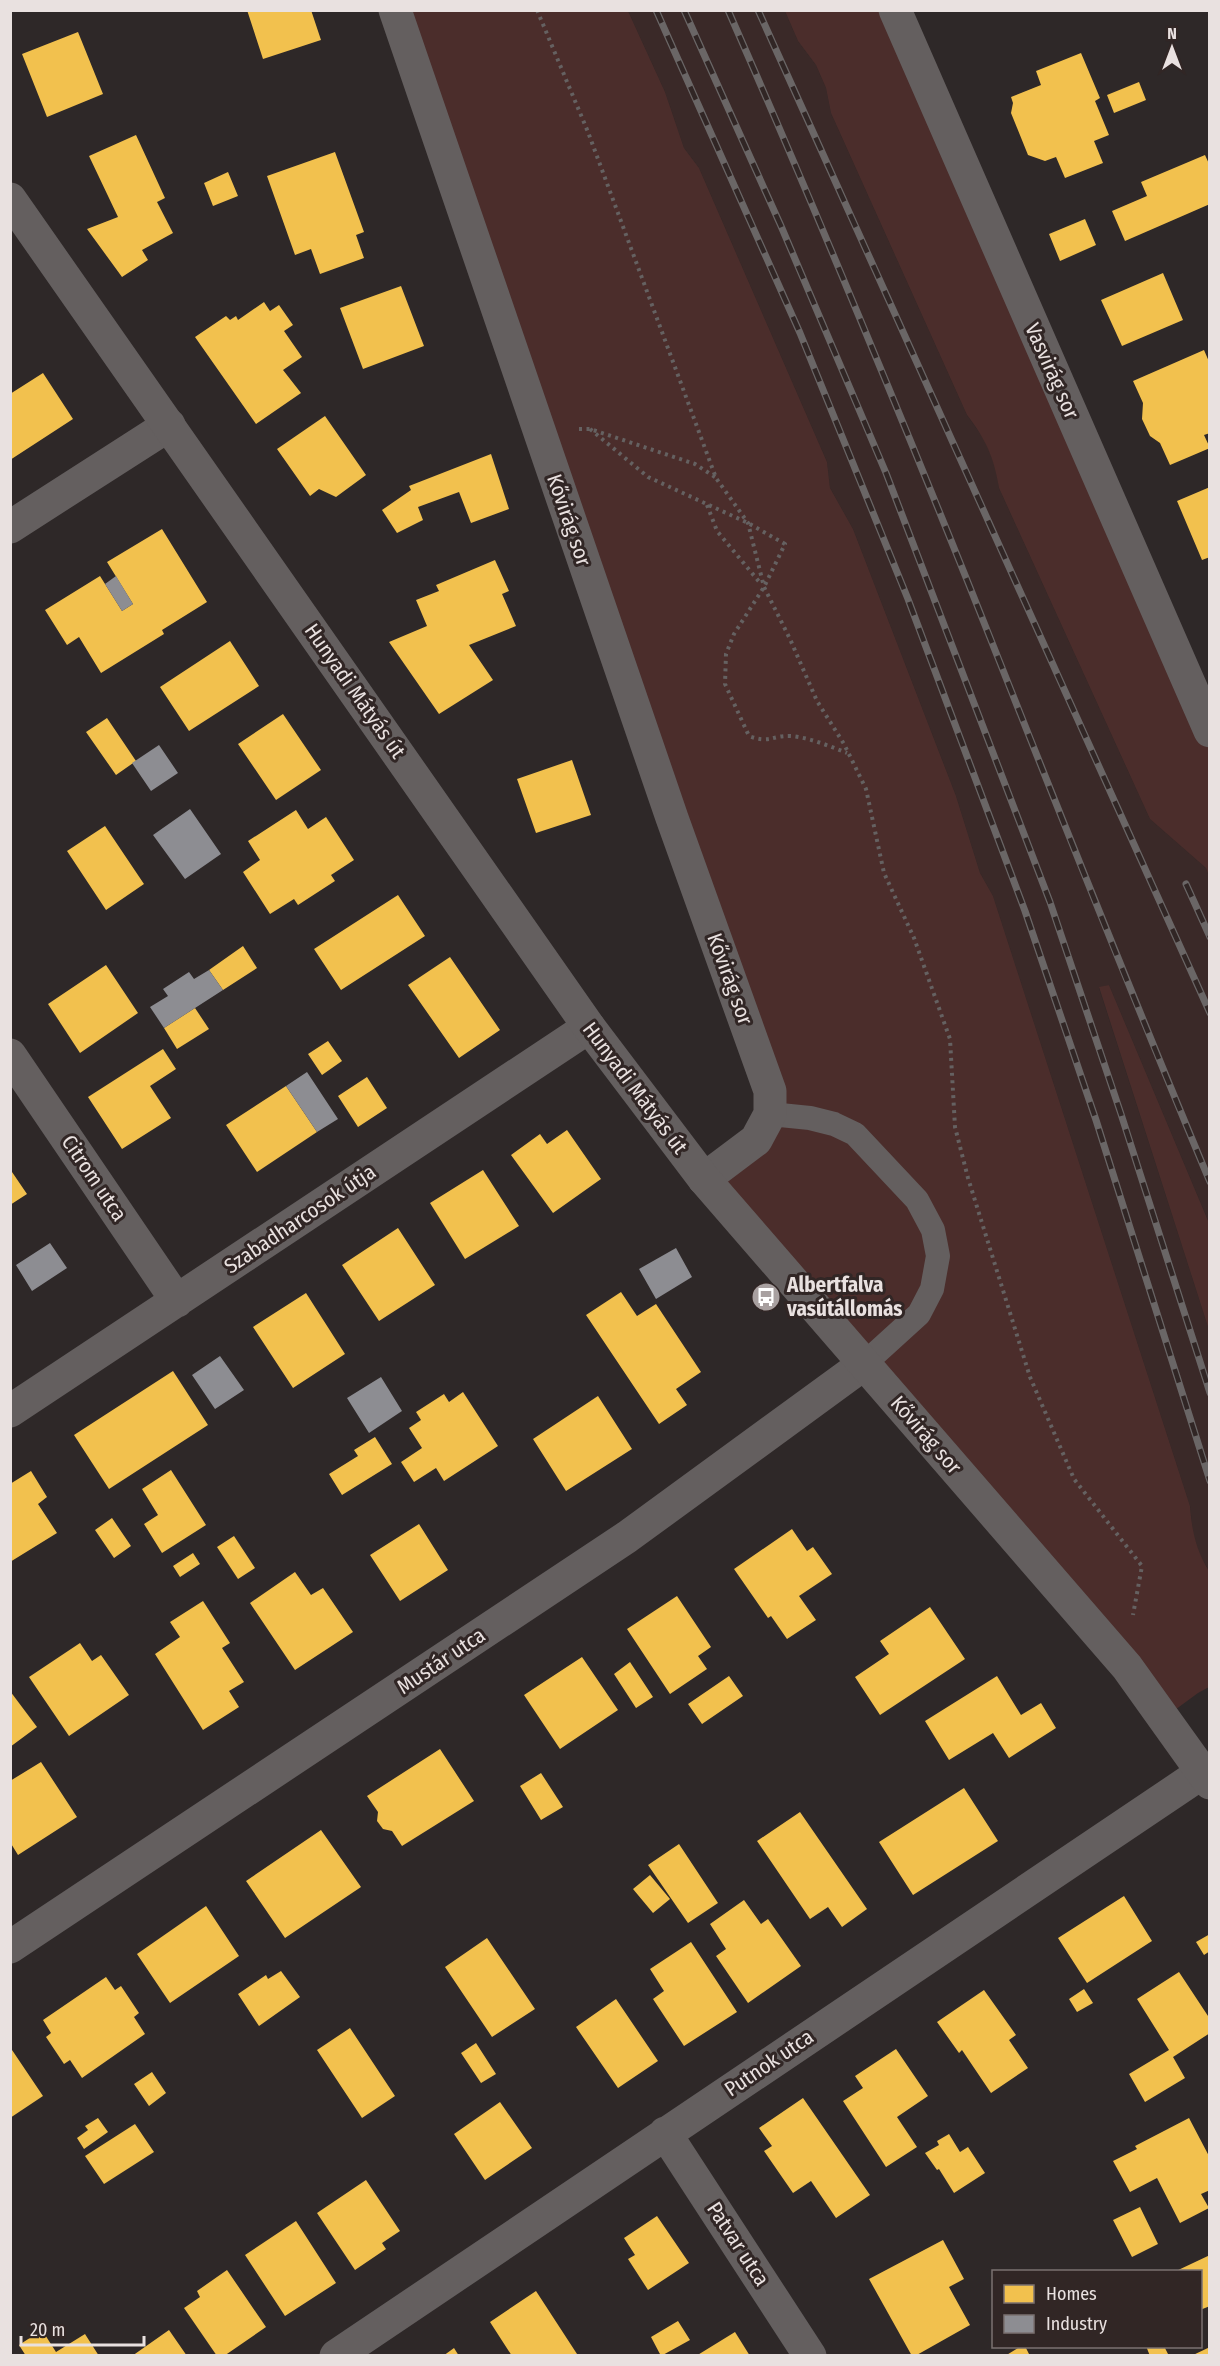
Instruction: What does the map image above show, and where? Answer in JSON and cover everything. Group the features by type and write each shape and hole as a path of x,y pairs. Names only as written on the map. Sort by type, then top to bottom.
{"street":[{"name":"Kővirág sor","path":"394,10 668,807 770,1090 770,1114"},
{"name":"Vasvirág sor","path":"895,10 1209,731"},
{"name":"Hunyadi Mátyás út","path":"10,199 589,1027 704,1179"},
{"path":"10,526 170,425"},
{"name":"Szabadharcosok útja","path":"10,1411 589,1027"},
{"name":"Citrom utca","path":"10,1055 177,1301"},
{"path":"704,1179 756,1140 770,1114"},
{"name":"Kővirág sor","path":"704,1179 1107,1643 1206,1777"},
{"name":"Mustár utca","path":"10,1947 627,1537 864,1364"},
{"name":"Putnok utca","path":"336,2355 665,2133 1206,1777"},
{"name":"Patvar utca","path":"665,2133 810,2355"}],"lane":[{"path":"770,1114 810,1118 834,1124 855,1134 917,1200 933,1230 938,1256 932,1288 919,1314 864,1364"}],"path":[{"path":"537,10 588,132 717,478 747,523 764,587 817,701 866,789 884,873 914,938 950,1039 956,1127 960,1148 1030,1377 1074,1479 1142,1566 1132,1620 1107,1643"},
{"path":"537,427 590,429 695,464 717,478"},
{"path":"590,429 648,477 747,523 785,544 764,587 734,634 726,654 725,684 749,736 762,741 790,736 819,742 848,753"},
{"path":"707,505 717,531 764,587"}],"shaded area":[{"path":"395,11 628,11 665,92 684,148 699,168 827,462 830,488 853,529 956,796 980,873 993,896 1190,1506 1195,1540 1209,1571 1209,1687 1164,1718 704,1179 770,1114"},
{"path":"628,11 785,11 798,41 816,65 826,88 831,113 967,415 984,439 995,463 999,488 1150,819 1206,868 1209,876 1209,1223 1109,985 1099,988 1209,1330 1209,1571 1200,1556 1193,1533 1190,1506 993,896 980,873 956,796 853,529 830,488 827,462 699,168 684,148 665,92"},
{"path":"785,11 895,11 1209,731 1209,876 1206,868 1150,819 999,488 995,467 988,449 967,415 831,113 826,88 816,65 798,41"},
{"path":"1109,985 1209,1223 1209,1330 1099,987"}],"building: Homes":[{"path":"247,10 311,10 321,40 263,59"},
{"path":"78,32 103,94 47,117 22,54"},
{"path":"1081,53 1100,98 1095,101 1109,135 1094,141 1103,163 1065,178 1056,157 1045,161 1028,155 1011,113 1013,103 1011,97 1041,85 1036,71"},
{"path":"1139,82 1146,100 1114,113 1107,95"},
{"path":"136,135 165,198 157,202 173,233 142,250 148,260 122,277 87,229 118,217 89,156"},
{"path":"335,152 364,232 356,235 364,258 320,274 311,249 295,255 267,176"},
{"path":"1205,155 1210,166 1210,204 1125,241 1112,211 1147,196 1141,182"},
{"path":"228,172 238,196 213,206 204,183"},
{"path":"1085,219 1096,245 1060,261 1049,234"},
{"path":"1163,273 1183,320 1122,346 1101,300"},
{"path":"401,286 424,346 363,369 340,308"},
{"path":"264,302 270,311 279,305 293,325 284,331 302,357 283,370 301,393 256,424 195,337 226,316 230,320 236,316 238,320"},
{"path":"1204,350 1210,364 1210,433 1204,435 1210,448 1170,465 1160,443 1150,436 1142,419 1143,403 1133,381"},
{"path":"43,373 73,419 10,460 10,394"},
{"path":"325,416 366,475 336,497 319,489 310,496 277,449"},
{"path":"491,454 509,509 471,523 459,492 418,507 423,520 397,533 382,510 411,490 409,486"},
{"path":"1210,487 1210,557 1202,560 1177,501"},
{"path":"162,529 207,602 162,630 164,634 101,673 79,637 67,645 45,610 100,576 122,611 133,604 107,562"},
{"path":"495,560 509,591 502,594 516,626 469,645 493,680 439,714 389,642 427,626 416,600 439,591 436,585"},
{"path":"230,641 259,686 189,731 160,687"},
{"path":"283,714 321,770 276,800 238,744"},
{"path":"107,718 136,761 116,775 86,732"},
{"path":"572,760 591,815 536,833 517,779"},
{"path":"296,810 308,829 326,817 354,860 331,875 335,881 298,905 294,899 270,914 243,872 260,860 248,841"},
{"path":"105,826 144,884 106,910 67,851"},
{"path":"398,895 425,936 341,990 314,949"},
{"path":"243,946 257,968 223,990 209,970"},
{"path":"450,957 500,1030 459,1058 408,985"},
{"path":"106,965 138,1013 80,1053 48,1004"},
{"path":"195,1008 209,1029 177,1049 164,1028"},
{"path":"328,1041 342,1061 322,1075 308,1054"},
{"path":"163,1049 176,1069 150,1086 171,1118 122,1149 88,1097"},
{"path":"367,1077 387,1108 358,1127 338,1096"},
{"path":"286,1086 317,1132 257,1172 226,1125"},
{"path":"567,1130 601,1179 553,1213 511,1155 540,1134 547,1144"},
{"path":"483,1170 519,1226 465,1259 430,1203"},
{"path":"12,1172 27,1194 10,1205 10,1173"},
{"path":"398,1228 435,1285 379,1321 342,1265"},
{"path":"621,1292 637,1316 656,1304 701,1372 676,1389 687,1405 659,1424 586,1315"},
{"path":"306,1293 345,1354 293,1388 253,1327"},
{"path":"173,1371 208,1425 109,1489 74,1435"},
{"path":"463,1392 498,1446 444,1481 436,1468 414,1482 401,1462 422,1448 409,1428 421,1420 416,1412 444,1394 449,1402"},
{"path":"598,1396 632,1449 566,1491 533,1439"},
{"path":"375,1437 392,1464 342,1495 329,1474 358,1456 354,1450"},
{"path":"171,1470 206,1525 162,1553 144,1524 158,1515 142,1489"},
{"path":"31,1471 47,1497 38,1504 57,1533 10,1562 10,1484"},
{"path":"112,1518 131,1546 114,1558 95,1530"},
{"path":"419,1524 448,1570 400,1601 370,1555"},
{"path":"792,1529 807,1551 813,1547 832,1574 799,1596 816,1620 787,1639 771,1616 768,1618 734,1569"},
{"path":"234,1536 255,1568 238,1579 217,1547"},
{"path":"193,1553 200,1564 180,1577 173,1566"},
{"path":"295,1572 311,1595 323,1588 353,1632 295,1670 250,1603"},
{"path":"677,1596 711,1647 698,1656 707,1669 670,1694 627,1629"},
{"path":"203,1601 230,1643 222,1648 244,1682 229,1691 239,1707 203,1730 155,1654 180,1637 170,1622"},
{"path":"930,1607 965,1659 880,1715 855,1677 889,1654 880,1641"},
{"path":"80,1643 92,1661 101,1655 129,1695 69,1736 29,1677"},
{"path":"582,1657 618,1710 560,1749 524,1695"},
{"path":"630,1662 653,1697 636,1708 614,1674"},
{"path":"729,1676 743,1696 702,1724 688,1704"},
{"path":"997,1676 1021,1715 1041,1703 1056,1728 1009,1758 993,1733 949,1760 925,1721"},
{"path":"10,1691 37,1727 10,1747"},
{"path":"440,1749 474,1801 402,1846 392,1831 383,1829 377,1821 378,1812 367,1796"},
{"path":"41,1762 77,1817 18,1855 10,1842 10,1781"},
{"path":"541,1773 563,1807 541,1820 520,1786"},
{"path":"964,1788 998,1841 913,1895 879,1842"},
{"path":"800,1812 867,1909 842,1927 828,1907 810,1919 757,1841"},
{"path":"321,1830 361,1887 285,1938 246,1881"},
{"path":"679,1844 718,1903 688,1923 648,1865"},
{"path":"650,1875 670,1899 653,1913 633,1889"},
{"path":"1124,1896 1152,1941 1087,1983 1058,1938"},
{"path":"744,1900 761,1924 768,1919 801,1966 748,2003 716,1956 726,1949 710,1924"},
{"path":"206,1906 239,1956 170,2003 137,1954"},
{"path":"1210,1934 1210,1951 1204,1955 1196,1942"},
{"path":"487,1938 535,2009 492,2037 445,1967"},
{"path":"691,1942 737,2012 684,2046 653,1999 664,1991 650,1969"},
{"path":"281,1971 300,1997 259,2026 238,1994 266,1975 268,1979"},
{"path":"1179,1972 1210,2019 1210,2033 1173,2057 1185,2078 1145,2102 1129,2074 1169,2050 1137,1999"},
{"path":"106,1977 115,1990 121,1986 139,2013 134,2017 145,2034 82,2078 70,2060 64,2064 46,2037 51,2033 43,2020"},
{"path":"1084,1989 1093,2003 1077,2012 1069,1999"},
{"path":"984,1990 1016,2035 1009,2040 1028,2068 991,2093 962,2050 959,2053 937,2022"},
{"path":"616,1999 658,2061 618,2088 576,2027"},
{"path":"350,2028 395,2096 362,2118 317,2050"},
{"path":"476,2043 496,2074 481,2083 461,2053"},
{"path":"10,2047 43,2096 10,2118"},
{"path":"896,2049 928,2096 897,2117 917,2147 886,2167 843,2101 863,2088 855,2076"},
{"path":"152,2072 166,2093 149,2106 134,2084"},
{"path":"803,2098 870,2195 836,2218 811,2181 793,2193 764,2151 772,2146 759,2128"},
{"path":"500,2102 532,2148 485,2180 454,2134"},
{"path":"98,2118 108,2132 84,2149 77,2138 88,2130 85,2126"},
{"path":"1189,2118 1210,2158 1210,2190 1201,2194 1209,2208 1180,2223 1157,2178 1130,2192 1113,2161 1137,2149 1135,2146"},
{"path":"135,2124 154,2152 104,2184 85,2156"},
{"path":"949,2134 960,2152 968,2147 985,2173 954,2193 939,2169 937,2170 925,2153 939,2145 937,2141"},
{"path":"366,2180 400,2231 382,2243 386,2249 355,2270 317,2213"},
{"path":"1140,2207 1158,2244 1132,2257 1113,2220"},
{"path":"657,2216 689,2263 648,2290 628,2259 635,2255 624,2238"},
{"path":"296,2221 336,2283 285,2316 245,2255"},
{"path":"943,2240 964,2279 949,2287 970,2325 912,2356 869,2279"},
{"path":"1210,2255 1210,2306 1202,2309 1202,2270 1178,2270"},
{"path":"227,2270 266,2327 224,2356 217,2356 184,2308 200,2297 197,2291"},
{"path":"536,2291 577,2354 575,2356 512,2356 490,2322"},
{"path":"678,2321 690,2340 661,2356 651,2337"},
{"path":"42,2330 56,2352 85,2334 99,2356 26,2356 19,2345"},
{"path":"169,2330 187,2356 132,2356"},
{"path":"735,2332 750,2356 696,2356"},
{"path":"1210,2347 1210,2356 1191,2356"},
{"path":"454,2348 459,2356 443,2356"},
{"path":"1018,2348 1026,2348 1030,2356 1005,2356"},
{"path":"1147,2348 1165,2348 1169,2356 1150,2356"}],"building: Industry":[{"path":"116,576 133,604 122,611 105,584"},
{"path":"159,745 178,773 151,791 132,763"},
{"path":"190,809 221,854 185,879 153,835"},
{"path":"209,970 223,990 164,1028 150,1007 168,996 163,989 189,972 194,979"},
{"path":"307,1072 338,1119 317,1132 286,1086"},
{"path":"50,1243 67,1268 32,1291 16,1265"},
{"path":"676,1248 692,1277 656,1299 639,1269"},
{"path":"220,1356 244,1390 215,1409 192,1375"},
{"path":"381,1377 402,1411 369,1433 347,1398"}],"railway":[{"path":"656,10 800,333 908,599 1025,911 1096,1120 1210,1481"},
{"path":"684,10 781,226 886,473 1050,902 1121,1114 1210,1393"},
{"path":"728,10 909,437 1210,1182"},
{"path":"758,10 1210,1013"},
{"path":"1186,884 1210,937"}],"place":[{"name":"Albertfalva vasútállomás","path":"766,1297"}]}
